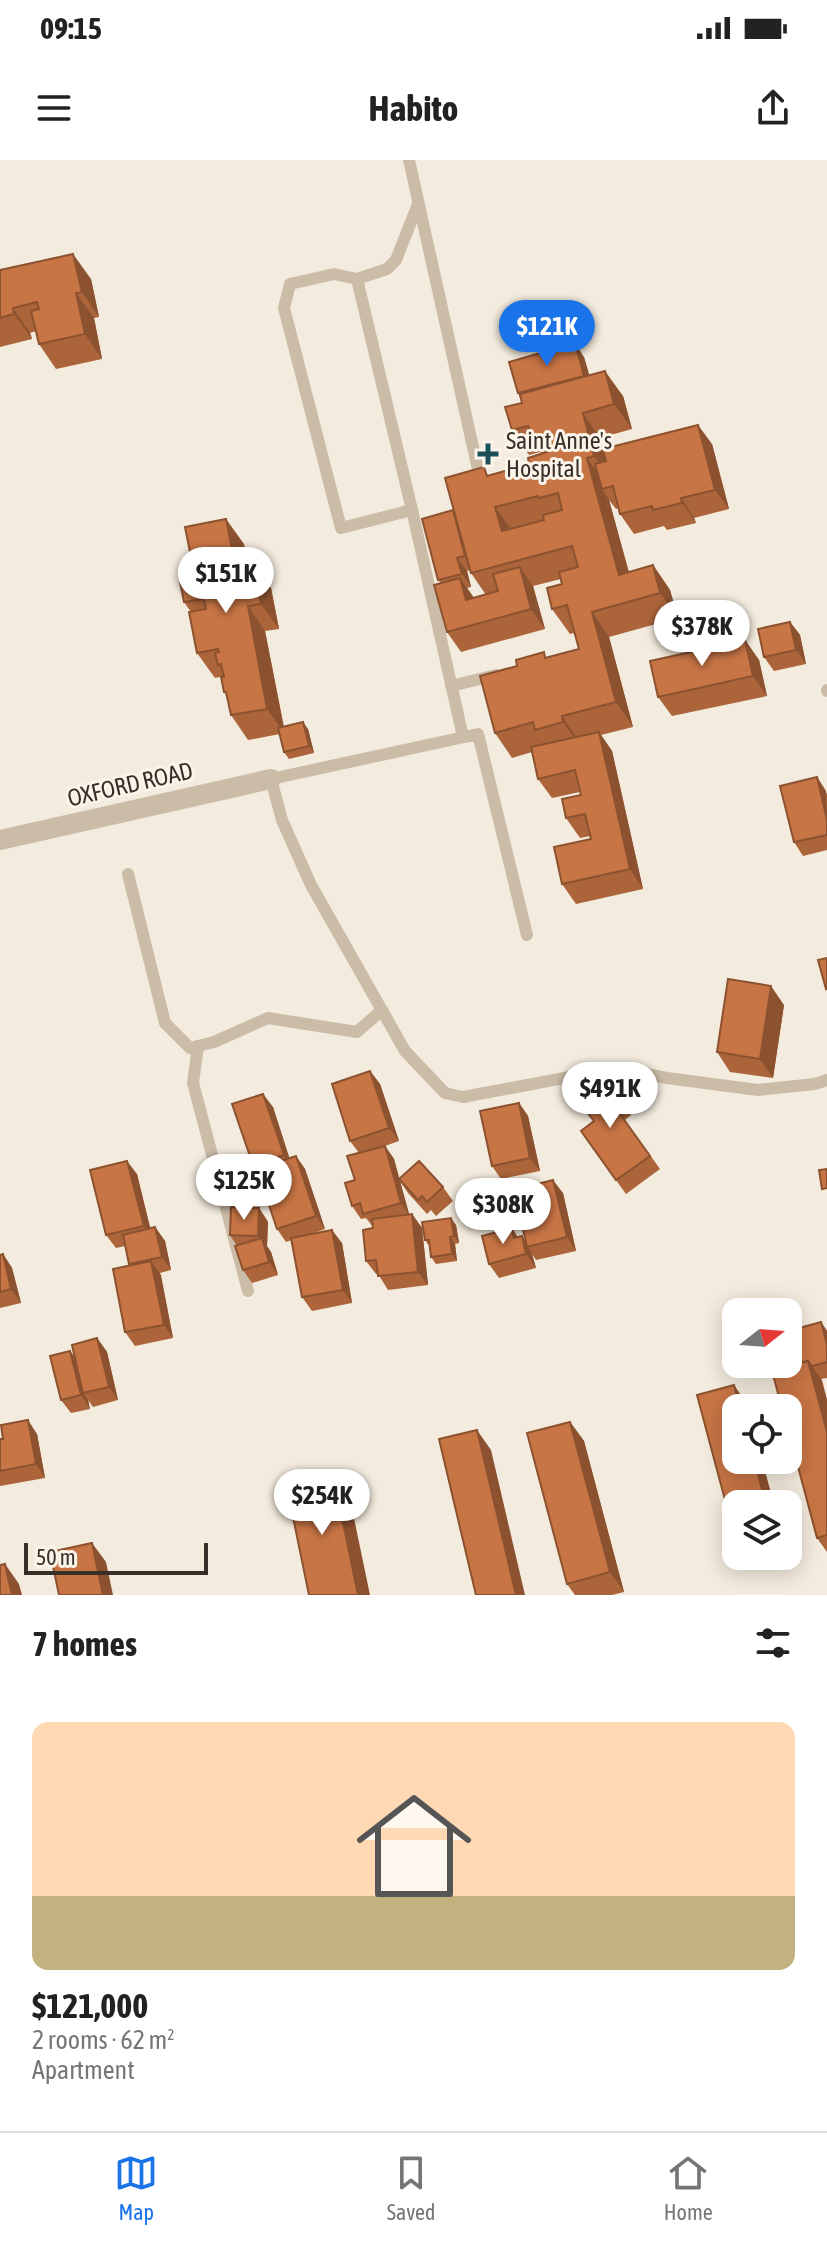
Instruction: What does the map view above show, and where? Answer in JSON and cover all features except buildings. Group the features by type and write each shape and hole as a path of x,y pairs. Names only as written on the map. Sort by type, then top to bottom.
{"street":[{"name":"OXFORD ROAD","path":"0,840 271,779"}],"lane":[{"path":"409,160 481,483"},
{"path":"412,510 341,528 284,308 290,284 334,274 357,279 387,269 396,260 418,204"},
{"path":"357,279 463,737"},
{"path":"451,686 512,671"},
{"path":"527,935 478,734 271,779 282,820 311,885 405,1051 445,1093 463,1097 617,1068 758,1090 827,1080"},
{"path":"128,874 165,1023 190,1048 214,1042 268,1018 357,1032 382,1010"},
{"path":"198,1046 193,1083 248,1291"}],"place":[{"name":"Saint Anne's Hospital","path":"488,454"}]}
